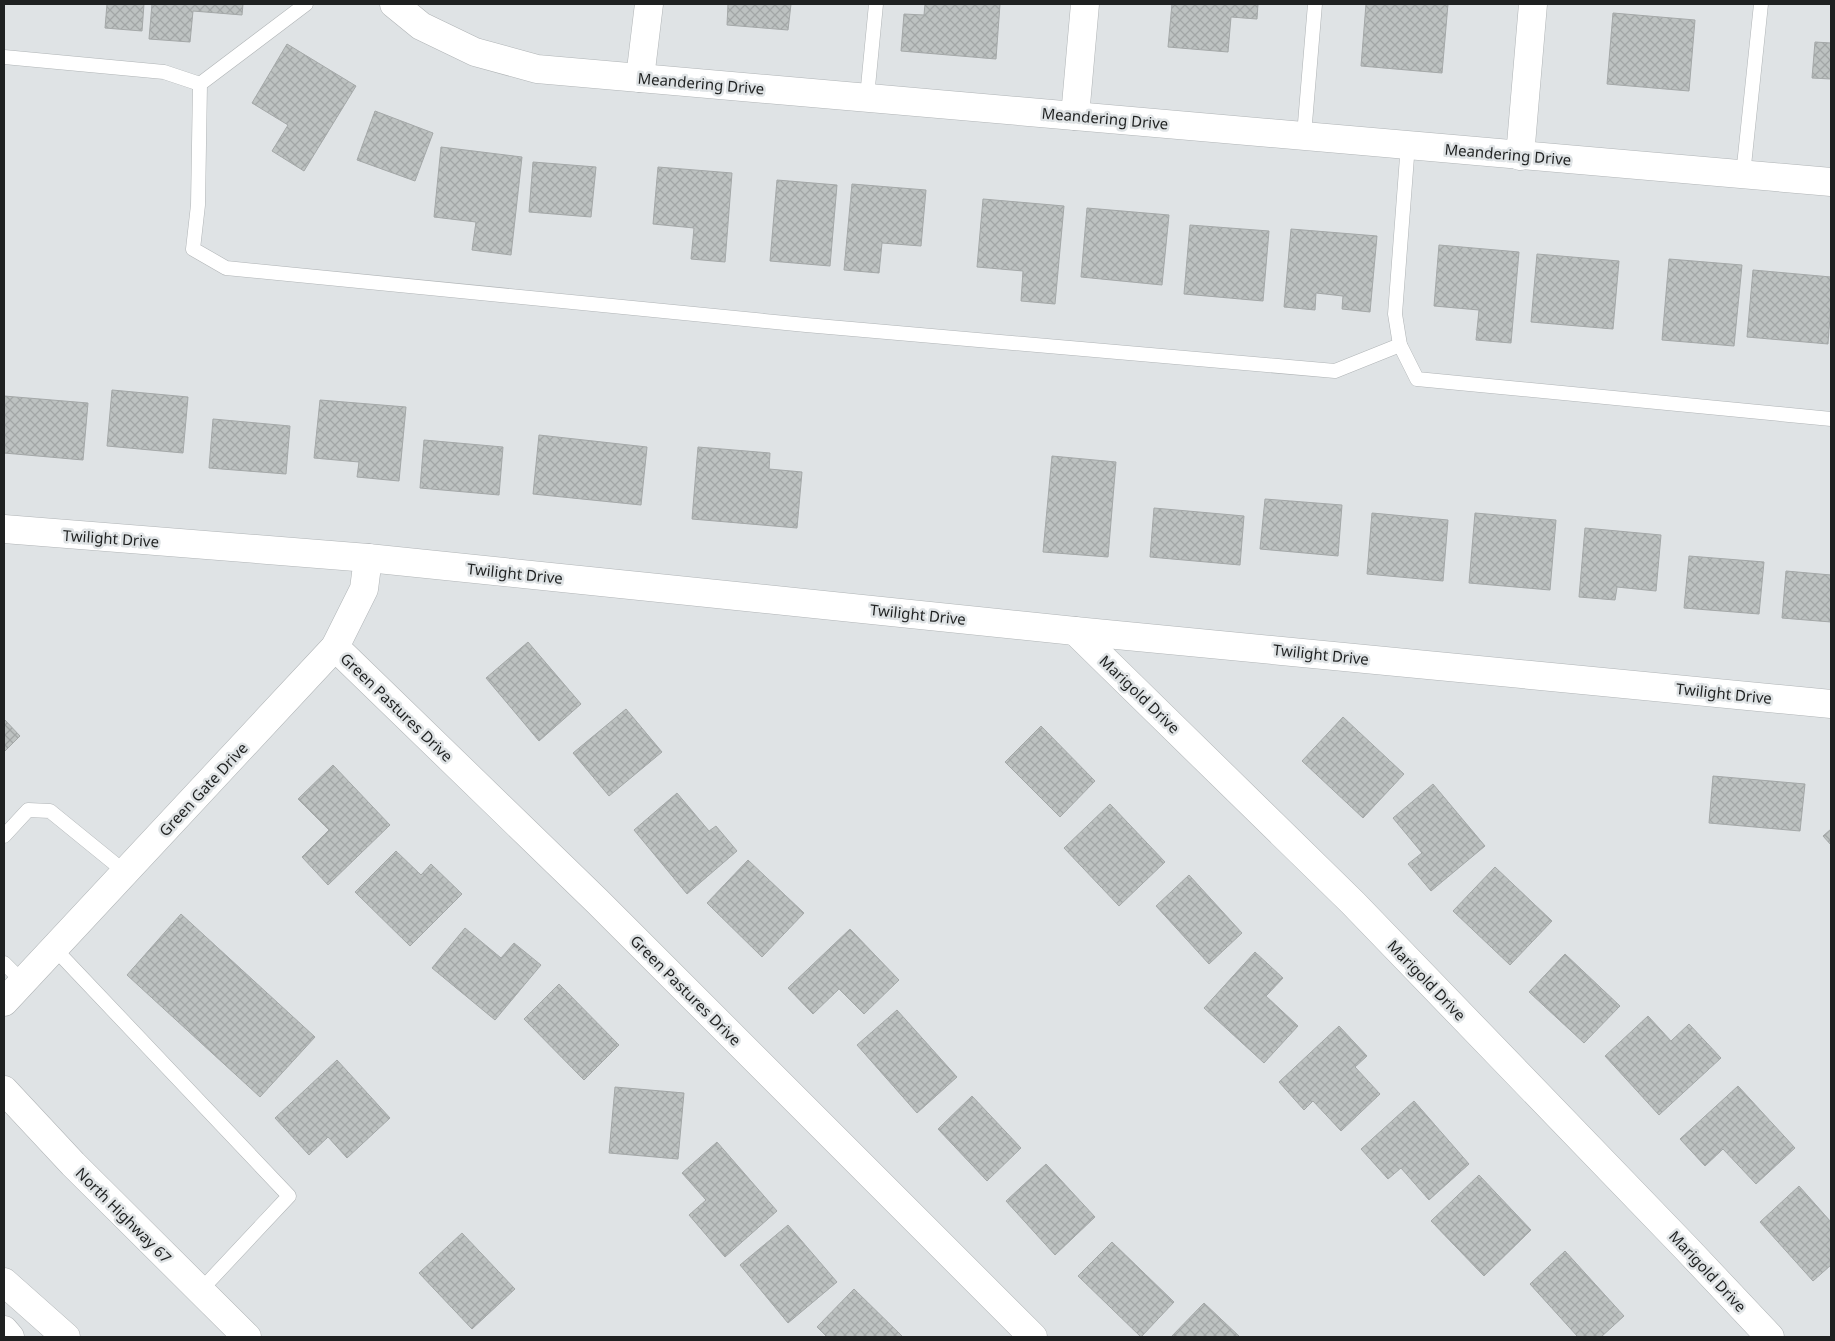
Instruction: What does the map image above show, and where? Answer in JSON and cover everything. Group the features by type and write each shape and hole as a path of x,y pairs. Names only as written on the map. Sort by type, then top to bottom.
{"main road":[{"name":"Meandering Drive","path":"394,4 421,26 475,52 537,69 1831,182"},
{"path":"640,78 649,4"},
{"path":"1075,116 1086,4"},
{"path":"1520,156 1533,4"},
{"name":"Twilight Drive","path":"4,530 368,558 1076,631 1831,704"},
{"name":"Green Gate Drive","path":"4,1002 335,647 364,589 368,558"},
{"name":"Marigold Drive","path":"1076,631 1353,903 1770,1337"},
{"name":"Green Pastures Drive","path":"335,647 597,901 1033,1337"},
{"name":"North Highway 67","path":"4,1090 73,1164 247,1337"},
{"path":"4,1282 66,1337"},
{"path":"4,1330 10,1337"}],"lane":[{"path":"200,84 306,4"},
{"path":"867,98 876,4"},
{"path":"1304,135 1315,4"},
{"path":"1743,175 1761,4"},
{"path":"4,57 164,72 200,84"},
{"path":"200,84 198,205 194,249 226,268 806,325 1335,371 1400,345"},
{"path":"1408,144 1395,314 1400,345 1417,379 1831,418"},
{"path":"4,836 28,810 50,811 125,872"},
{"path":"54,948 290,1196 200,1291"},
{"path":"4,962 23,982"}],"building":[{"path":"107,4 144,4 142,31 105,28"},
{"path":"152,4 243,4 242,15 193,11 190,42 149,39"},
{"path":"728,4 791,4 788,30 727,25"},
{"path":"925,4 1000,4 996,59 901,51 904,14 924,15"},
{"path":"1172,4 1258,4 1257,19 1231,17 1228,52 1168,47"},
{"path":"1366,4 1448,4 1442,73 1361,66"},
{"path":"1613,13 1695,20 1689,91 1607,84"},
{"path":"1815,42 1831,43 1831,79 1812,78"},
{"path":"287,44 356,86 304,171 272,151 288,125 252,103"},
{"path":"375,111 433,133 415,181 357,160"},
{"path":"441,147 522,157 511,255 472,250 476,222 434,217"},
{"path":"533,162 596,167 591,217 529,212"},
{"path":"658,167 732,173 725,262 691,259 694,228 653,224"},
{"path":"777,180 837,185 830,266 770,261"},
{"path":"852,184 926,190 921,246 882,243 879,273 844,270"},
{"path":"983,199 1064,206 1055,304 1021,301 1023,271 977,267"},
{"path":"1087,208 1169,215 1162,285 1081,277"},
{"path":"1190,225 1269,231 1263,301 1184,294"},
{"path":"1291,229 1377,236 1370,312 1342,309 1343,296 1316,293 1315,310 1284,307"},
{"path":"1439,245 1519,252 1511,343 1476,340 1479,310 1434,306"},
{"path":"1537,254 1619,261 1613,329 1531,322"},
{"path":"1669,259 1742,265 1734,346 1662,340"},
{"path":"1753,270 1831,277 1828,344 1747,337"},
{"path":"112,390 188,397 183,453 107,446"},
{"path":"4,396 88,403 83,460 4,453"},
{"path":"320,400 406,407 399,481 357,477 359,462 314,458"},
{"path":"213,419 290,426 286,474 209,468"},
{"path":"539,435 647,447 641,505 533,494"},
{"path":"424,440 503,447 499,495 420,488"},
{"path":"698,447 770,453 769,469 802,472 797,528 692,519"},
{"path":"1052,456 1116,462 1108,557 1043,552"},
{"path":"1265,499 1342,505 1338,556 1260,549"},
{"path":"1154,508 1244,516 1240,565 1150,557"},
{"path":"1372,513 1448,520 1443,581 1367,574"},
{"path":"1475,513 1556,520 1550,590 1469,583"},
{"path":"1585,528 1661,535 1656,591 1617,587 1615,600 1579,597"},
{"path":"1689,556 1764,562 1759,614 1684,608"},
{"path":"1786,571 1831,575 1831,622 1782,618"},
{"path":"528,642 581,704 539,741 486,678"},
{"path":"626,709 662,752 609,796 573,753"},
{"path":"1343,717 1404,774 1363,818 1302,761"},
{"path":"4,719 20,736 4,752"},
{"path":"1041,726 1095,781 1060,817 1005,762"},
{"path":"333,765 390,825 328,885 302,857 329,830 298,799"},
{"path":"1713,776 1805,784 1800,831 1709,823"},
{"path":"1433,784 1485,846 1431,891 1408,864 1422,853 1393,818"},
{"path":"677,793 709,831 716,826 737,851 687,894 634,830"},
{"path":"1110,804 1165,862 1119,906 1064,848"},
{"path":"1831,829 1831,845 1823,836"},
{"path":"396,851 421,875 431,864 462,894 410,946 355,892"},
{"path":"748,860 804,913 762,957 707,903"},
{"path":"1495,867 1552,921 1510,965 1453,911"},
{"path":"1189,875 1242,933 1209,964 1156,906"},
{"path":"181,914 315,1037 260,1097 127,975"},
{"path":"465,928 501,958 514,943 541,965 495,1020 432,968"},
{"path":"850,929 899,980 864,1014 839,989 813,1014 788,988"},
{"path":"1255,952 1283,978 1266,996 1298,1026 1264,1063 1204,1008"},
{"path":"1565,954 1620,1006 1584,1043 1529,992"},
{"path":"559,984 619,1045 584,1080 524,1019"},
{"path":"897,1010 957,1077 917,1113 857,1045"},
{"path":"1648,1016 1671,1041 1689,1024 1721,1058 1659,1115 1605,1056"},
{"path":"1339,1026 1367,1056 1355,1067 1380,1094 1341,1131 1313,1101 1304,1110 1279,1082"},
{"path":"337,1060 390,1118 347,1158 328,1137 309,1155 275,1118"},
{"path":"1738,1086 1795,1148 1756,1184 1723,1149 1705,1166 1680,1139"},
{"path":"615,1087 684,1093 678,1159 609,1153"},
{"path":"972,1096 1021,1148 987,1181 938,1129"},
{"path":"1414,1101 1469,1164 1429,1200 1401,1168 1388,1179 1361,1149"},
{"path":"717,1142 777,1211 725,1257 689,1215 706,1200 682,1173"},
{"path":"1046,1164 1095,1217 1055,1255 1006,1201"},
{"path":"1479,1175 1531,1230 1484,1276 1431,1221"},
{"path":"1799,1186 1831,1222 1831,1265 1813,1281 1760,1222"},
{"path":"788,1225 837,1282 788,1323 740,1265"},
{"path":"462,1233 515,1289 472,1329 419,1273"},
{"path":"1112,1242 1174,1302 1141,1337 1078,1276"},
{"path":"1565,1251 1624,1316 1601,1337 1578,1337 1530,1284"},
{"path":"854,1289 903,1337 827,1337 817,1327"},
{"path":"1204,1303 1240,1337 1171,1337"}]}
